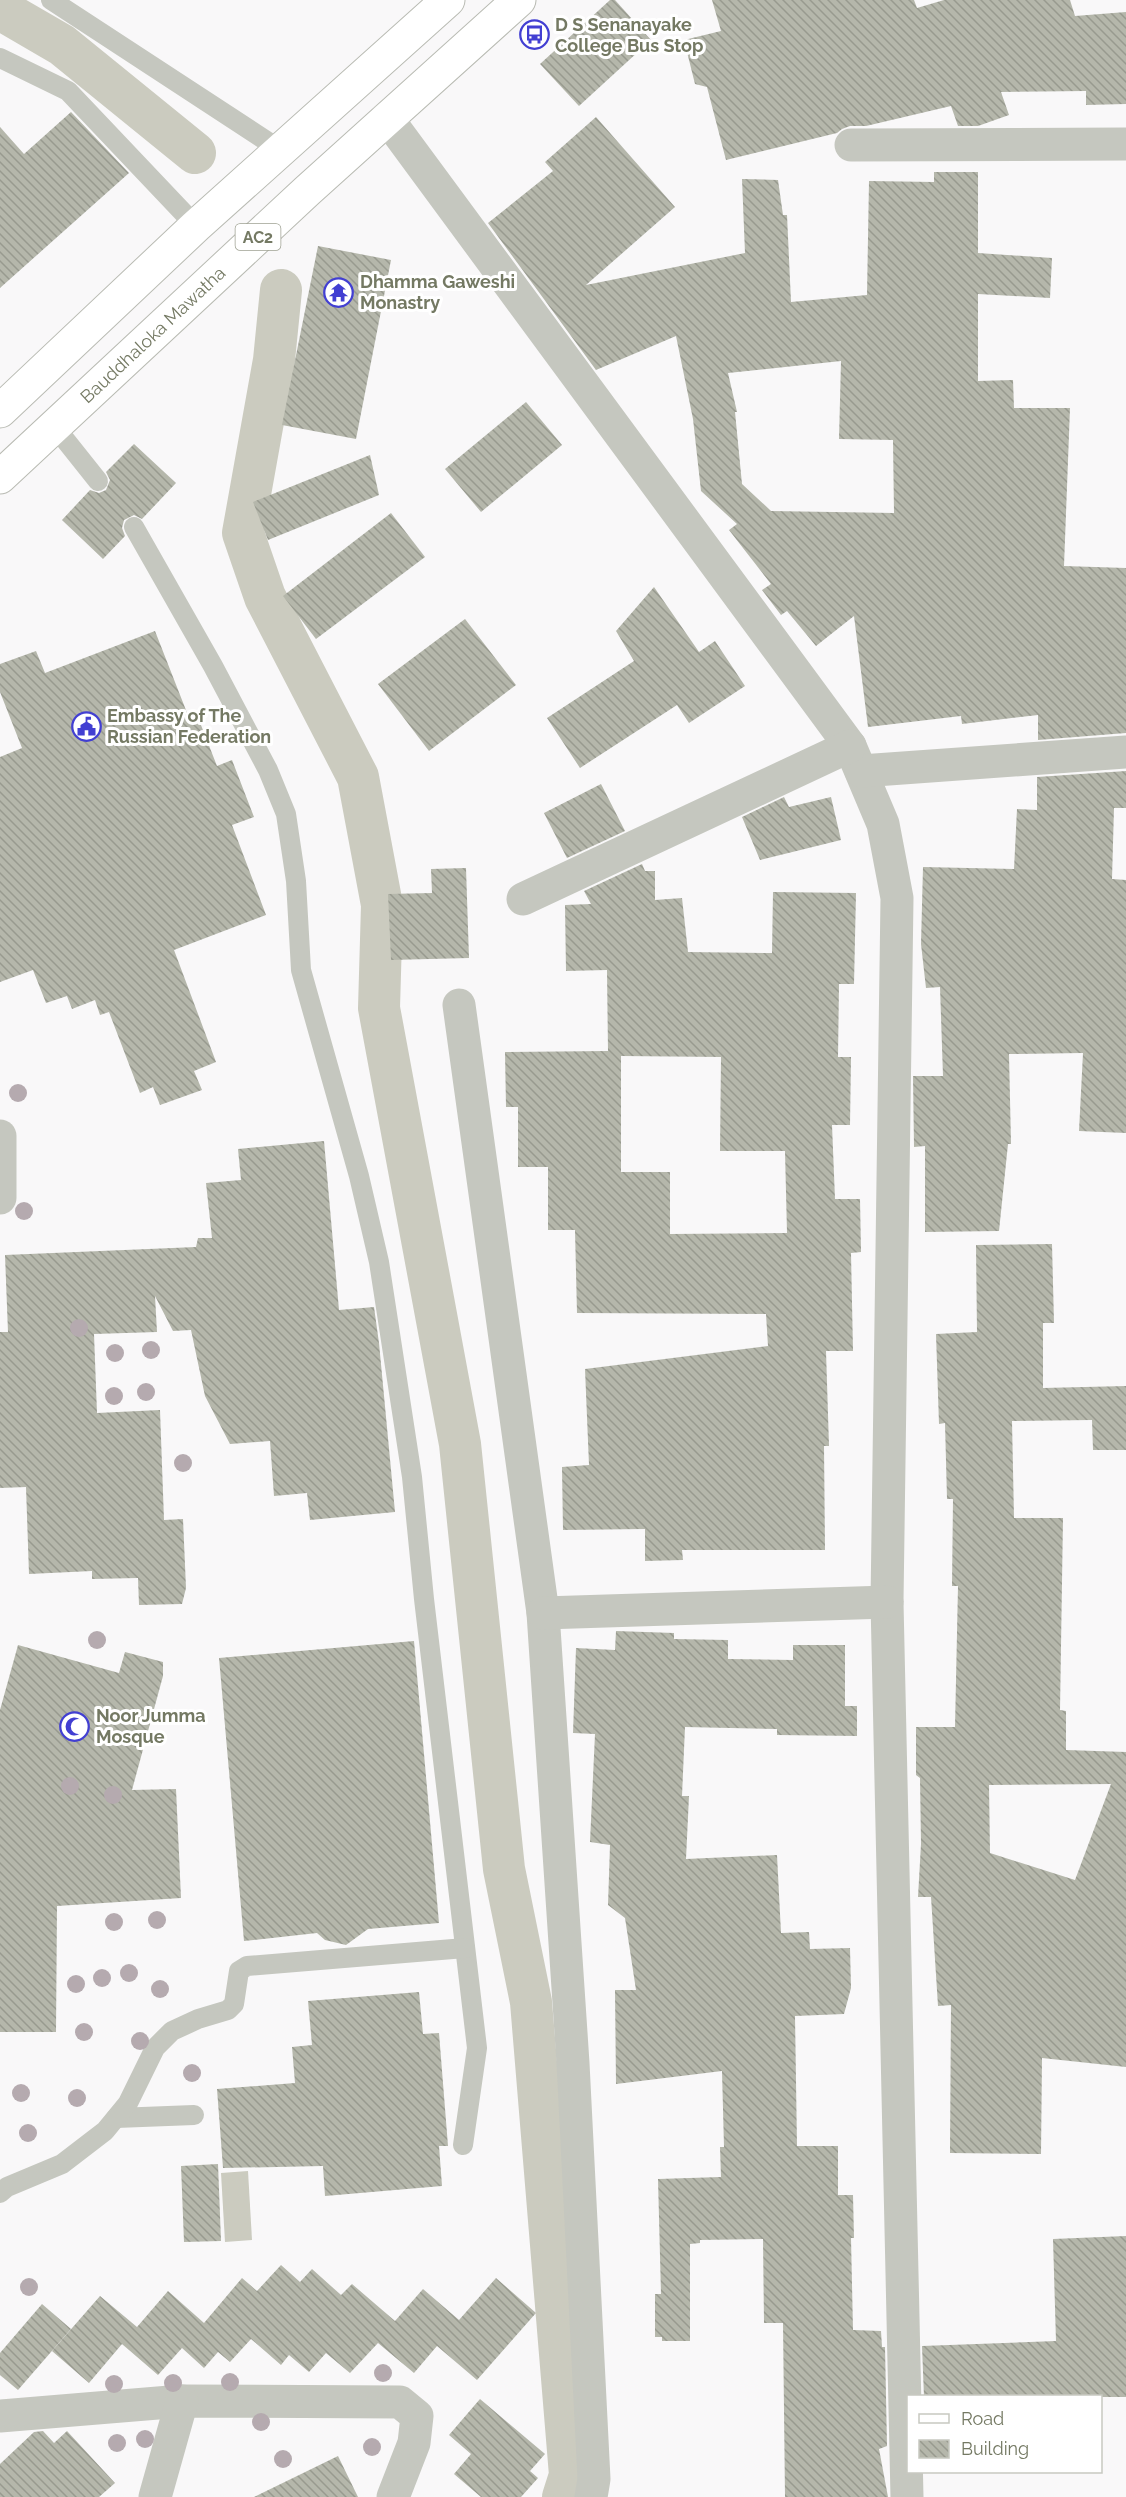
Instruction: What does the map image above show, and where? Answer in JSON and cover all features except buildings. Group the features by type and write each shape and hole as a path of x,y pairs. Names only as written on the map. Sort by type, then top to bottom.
{"main road":[{"name":"AC2","path":"0,411 196,226 448,0"},
{"name":"Bauddhaloka Mawatha","path":"0,477 387,118 519,0"}],"street":[{"path":"387,118 855,759 883,824 897,898 887,1602 907,2497"},
{"path":"851,145 1126,144"},
{"path":"523,899 855,759 1126,752"},
{"path":"459,1005 543,1613 573,2063 594,2479 591,2497"},
{"path":"0,1136 0,1198"},
{"path":"543,1613 887,1602"},
{"path":"0,2416 182,2401 400,2402 417,2416 414,2443 393,2497"},
{"path":"154,2497 182,2401"}],"lane":[{"path":"51,0 282,150"},
{"path":"0,58 68,91 196,226"},
{"path":"55,427 98,481"},
{"path":"134,527 246,728 268,770 286,814 296,881 301,970 359,1176 378,1262 412,1477 477,2048 463,2145"},
{"path":"0,2193 7,2187 62,2164 105,2131 128,2103 155,2048 172,2031 198,2019 228,2010 234,2004 239,1971 247,1966 465,1948"},
{"path":"116,2118 194,2115"}],"shaded area":[{"path":"248,2171 252,2240 225,2242 221,2173"}],"waterway":[{"path":"0,9 62,45 195,153"},
{"path":"281,290 274,360 243,533 265,597 358,777 382,905 379,1008 460,1444 504,1869 531,2002 570,2475 563,2497"}],"place":[{"name":"D S Senanayake College Bus Stop","path":"534,35"},
{"name":"Dhamma Gaweshi Monastry","path":"339,292"},
{"name":"Embassy of The Russian Federation","path":"86,726"},
{"name":"Noor Jumma Mosque","path":"75,1726"}]}
